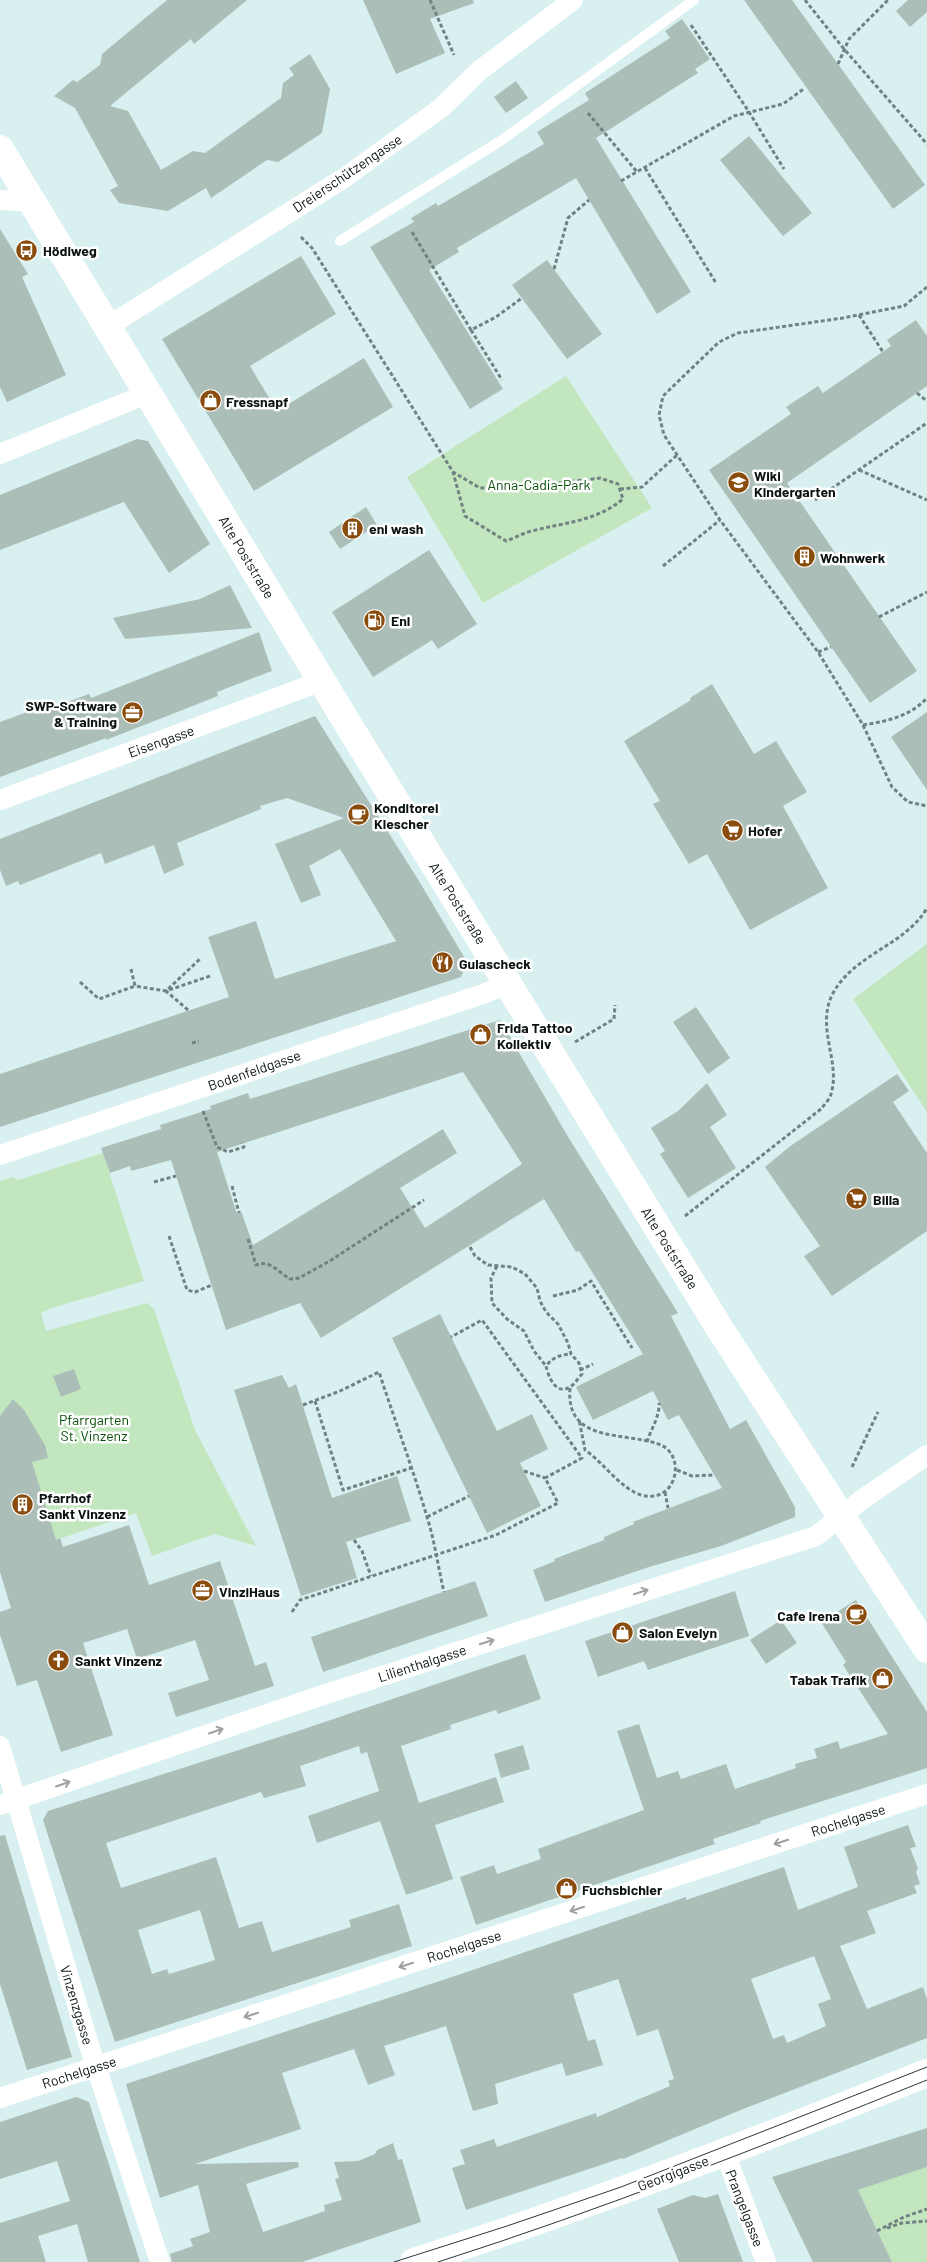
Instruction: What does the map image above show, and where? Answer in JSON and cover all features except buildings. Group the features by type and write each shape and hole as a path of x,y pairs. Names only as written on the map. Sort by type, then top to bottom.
{"main road":[{"name":"Alte Poststraße","path":"0,149 507,984 712,1315 927,1649"},
{"name":"Georgigasse","path":"414,2262 519,2228 725,2153 927,2073"}],"street":[{"name":"Dreierschützengasse","path":"108,327 344,178 441,108 480,71 573,0"},
{"path":"0,200 32,202"},
{"path":"0,454 149,393"},
{"name":"Eisengasse","path":"0,800 322,681"},
{"name":"Bodenfeldgasse","path":"0,1155 507,984"},
{"name":"Lilienthalgasse","path":"8,1802 298,1703 816,1536 860,1501 927,1455"},
{"name":"Vinzenzgasse","path":"0,1746 8,1802 160,2262"},
{"name":"Rochelgasse","path":"0,2098 927,1794"},
{"name":"Prangelgasse","path":"725,2153 766,2262"}],"lane":[{"path":"340,241 502,140 694,0"}],"path":[{"path":"430,0 454,56"},
{"path":"805,0 844,49 927,144"},
{"path":"838,64 849,39 888,0"},
{"path":"681,9 784,169"},
{"path":"621,181 734,116 783,104 805,88"},
{"path":"588,114 637,172"},
{"path":"645,168 716,283"},
{"path":"554,269 568,218 589,200"},
{"path":"412,232 502,380"},
{"path":"301,237 312,248 452,472 465,516 506,542 530,531 586,520 614,507 623,499 618,484 600,478 543,485 480,488 452,472"},
{"path":"927,287 904,306 859,315 738,333 719,342 663,396 659,415 664,435 720,520 818,652 863,724 892,787 908,802 927,806"},
{"path":"471,330 496,317 522,298"},
{"path":"859,315 883,352"},
{"path":"917,393 927,401"},
{"path":"815,500 927,423"},
{"path":"620,489 642,487 677,455"},
{"path":"858,470 927,500"},
{"path":"662,566 720,520"},
{"path":"879,617 927,592"},
{"path":"818,652 831,647"},
{"path":"863,724 897,718 918,708 927,698"},
{"path":"685,1216 821,1110 831,1095 834,1079 827,1038 826,1016 833,993 851,970 912,927 927,908"},
{"path":"166,991 202,958"},
{"path":"131,969 136,986"},
{"path":"80,982 99,999 136,986 166,991 210,976"},
{"path":"166,991 188,1010"},
{"path":"574,1043 614,1019 615,1006"},
{"path":"192,1043 199,1041"},
{"path":"202,1108 217,1147 228,1152 244,1147 242,1143"},
{"path":"154,1182 176,1176"},
{"path":"232,1186 239,1212"},
{"path":"248,1239 256,1265 261,1263 275,1267 290,1279 299,1278 328,1262 424,1200"},
{"path":"169,1236 186,1290 195,1292 212,1285"},
{"path":"470,1247 475,1256 488,1265 512,1267 525,1274 537,1288 540,1301 546,1312 558,1324 568,1343 571,1354 579,1363 582,1374 570,1388 563,1389 553,1384 548,1376 546,1366 534,1351 524,1331 507,1319 492,1303 491,1278 497,1266"},
{"path":"553,1296 578,1290 591,1281 632,1348"},
{"path":"451,1336 482,1320 582,1458 545,1478"},
{"path":"546,1366 552,1359 571,1354"},
{"path":"580,1370 593,1364"},
{"path":"302,1405 379,1372 427,1517 437,1554 436,1561 444,1592"},
{"path":"570,1388 571,1406 579,1419 590,1430 604,1435 663,1446 670,1454 676,1470 674,1480 665,1492 659,1496 642,1495 625,1486 600,1461 585,1450 579,1419"},
{"path":"315,1401 343,1490 411,1468"},
{"path":"647,1442 652,1425 660,1411 659,1403"},
{"path":"852,1467 878,1412"},
{"path":"676,1470 692,1476 714,1475"},
{"path":"292,1612 300,1600 496,1535 558,1503 545,1478 524,1471"},
{"path":"665,1492 668,1508"},
{"path":"427,1517 468,1496"},
{"path":"354,1540 362,1551 371,1576"},
{"path":"927,2209 904,2217 877,2231 902,2223 927,2221"}],"green space":[{"name":"Anna-Cadia-Park","path":"566,376 652,508 483,603 407,477"},
{"path":"927,944 927,1112 853,999"},
{"name":"Pfarrgarten St. Vinzenz","path":"103,1153 144,1281 55,1307 41,1313 46,1331 147,1303 154,1309 195,1430 256,1546 214,1534 152,1556 136,1513 56,1540 0,1531 0,1181 12,1177 18,1180"},
{"path":"927,2167 927,2262 892,2262 858,2190"}],"tram line":[{"path":"394,2262 621,2187 927,2067"},
{"path":"438,2262 623,2198 927,2080"}],"place":[{"name":"Hödlweg","path":"27,250"},
{"name":"Fressnapf","path":"210,401"},
{"name":"Wiki Kindergarten","path":"738,483"},
{"name":"eni wash","path":"353,528"},
{"name":"Wohnwerk","path":"804,557"},
{"name":"Eni","path":"375,620"},
{"name":"SWP-Software & Training","path":"133,713"},
{"name":"Konditorei Klescher","path":"358,815"},
{"name":"Hofer","path":"732,830"},
{"name":"Gulascheck","path":"443,963"},
{"name":"Frida Tattoo Kollektiv","path":"481,1035"},
{"name":"Billa","path":"857,1199"},
{"name":"Pfarrhof Sankt Vinzenz","path":"23,1505"},
{"name":"VinziHaus","path":"203,1591"},
{"name":"Cafe Irena","path":"856,1615"},
{"name":"Salon Evelyn","path":"623,1632"},
{"name":"Sankt Vinzenz","path":"59,1660"},
{"name":"Tabak Trafik","path":"883,1679"},
{"name":"Fuchsbichler","path":"566,1889"}]}
